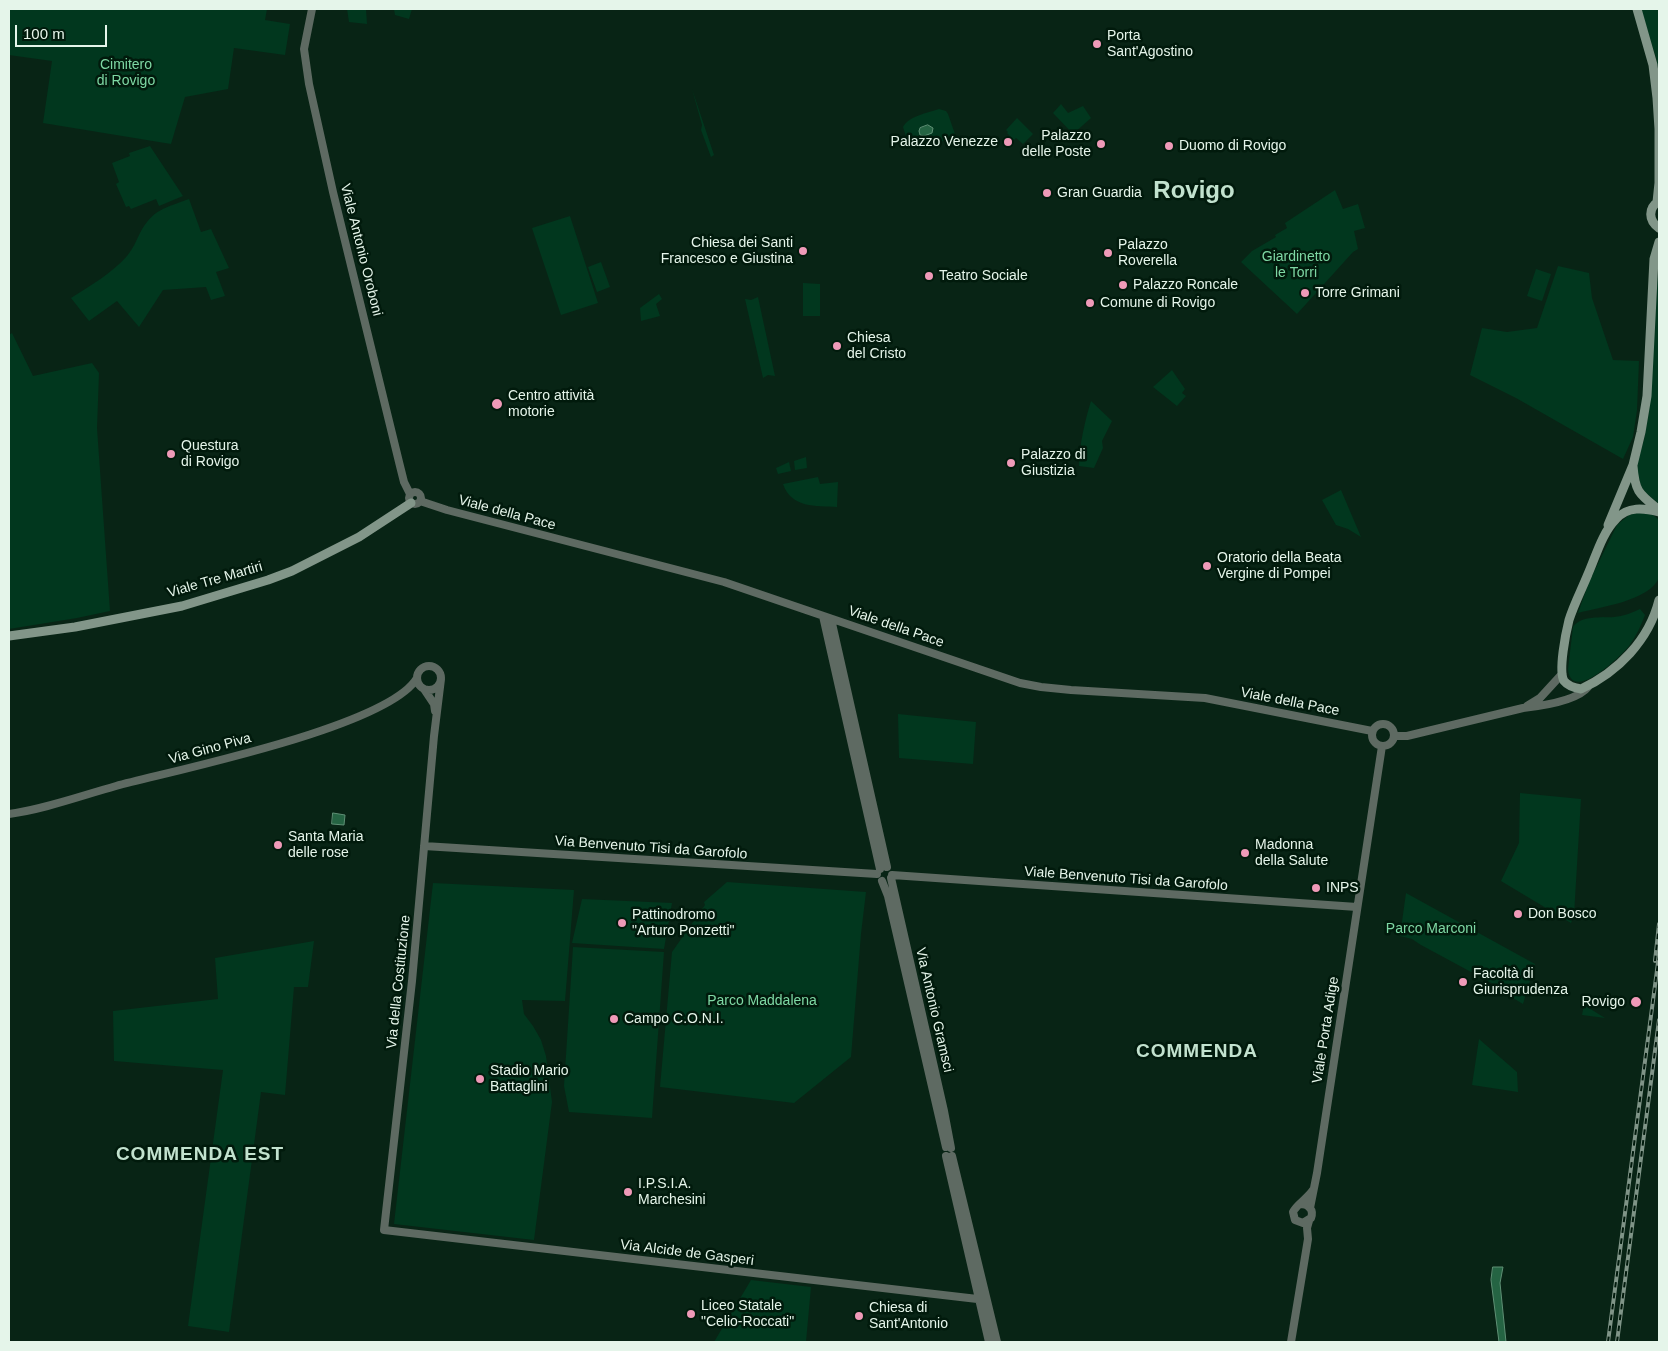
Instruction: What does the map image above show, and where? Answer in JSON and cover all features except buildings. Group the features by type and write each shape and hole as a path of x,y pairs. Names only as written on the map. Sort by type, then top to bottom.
{"main road":[{"path":"1637,9 1653,65 1659,129 1658,201 1650,212 1652,220 1657,226 1658,245 1654,259 1647,396 1633,465 1569,621 1564,645 1562,674 1564,681 1581,689 1606,675 1632,652 1642,640 1659,602"},
{"path":"1633,465 1634,483 1640,493 1659,511"},
{"name":"Viale Tre Martiri","path":"9,636 75,627 182,606 268,580 292,571 333,551 364,534 414,500"},
{"path":"1604,537 1616,519 1624,513 1636,508 1659,511"}],"street":[{"name":"Viale Antonio Oroboni","path":"312,9 304,49 309,84 404,482 414,500"},
{"name":"Viale della Pace","path":"414,500 724,582 1020,683 1064,689 1206,698 1372,731"},
{"path":"827,617 881,870 878,878 882,881 887,881 892,877 891,870 881,870"},
{"path":"410,688 422,669 429,666 438,670 441,679 434,736"},
{"path":"1523,708 1540,698 1562,674"},
{"path":"417,678 435,706 434,736"},
{"path":"410,688 435,689 441,679"},
{"path":"1394,736 1407,736 1581,695 1590,685"},
{"name":"Via Gino Piva","path":"9,814 208,764 305,736 383,705 410,688"},
{"path":"1385,724 1392,730 1394,736 1392,742 1382,746 1374,741 1372,731 1377,726 1385,724"},
{"name":"Via della Costituzione","path":"384,1230 412,981 434,736"},
{"name":"Viale Porta Adige","path":"1291,1342 1308,1239 1307,1228 1312,1216 1310,1208 1315,1186 1382,746"},
{"name":"Via Benvenuto Tisi da Garofolo","path":"424,846 881,870"},
{"name":"Viale Benvenuto Tisi da Garofolo","path":"892,877 1357,907"},
{"name":"Via Antonio Gramsci","path":"892,877 944,1111 949,1152"},
{"name":"Via Antonio Gramsci","path":"882,881 887,891 949,1152 983,1300 989,1342"},
{"path":"1310,1208 1300,1204 1315,1186"},
{"name":"Viale Porta Adige","path":"1300,1204 1296,1206 1293,1218 1298,1222 1306,1244"},
{"path":"1298,1222 1309,1221"},
{"name":"Via Alcide de Gasperi","path":"384,1230 983,1300"},
{"name":"Via Antonio Gramsci","path":"983,1300 997,1342"}],"green space":[{"name":"Cimitero di Rovigo","path":"9,9 267,9 265,20 290,24 285,55 234,48 228,89 185,97 171,144 43,123 52,61 9,55"},
{"path":"347,9 366,9 367,24 349,22"},
{"path":"394,9 412,9 409,19 395,15"},
{"path":"1641,9 1659,9 1659,88 1657,61"},
{"path":"692,89 714,155 711,157 701,130 702,125"},
{"path":"1061,104 1068,113 1083,106 1091,118 1073,134 1053,113"},
{"path":"939,109 946,111 948,114 955,134 954,139 909,146 903,127 906,123 919,115"},
{"path":"1017,118 1033,134 1023,144 1016,138 1014,140 1006,130"},
{"path":"150,146 183,196 159,206 156,199 131,209 129,206 126,207 116,184 119,182 112,163 130,156 129,153"},
{"name":"Giardinetto le Torri","path":"1335,190 1343,209 1358,204 1365,228 1354,231 1358,249 1353,252 1297,314 1241,262 1252,251 1287,228 1285,223"},
{"path":"189,199 201,232 211,229 229,268 216,272 225,296 211,300 206,287 163,290 139,327 117,301 89,321 71,298 100,279 127,256 145,225 155,214 166,207"},
{"path":"570,216 598,303 561,315 532,228"},
{"path":"1659,254 1659,504 1641,486 1637,470 1649,411"},
{"path":"601,262 610,287 597,292 588,267"},
{"path":"1558,266 1589,273 1592,298 1613,360 1639,361 1637,410 1633,437 1623,459 1516,398 1470,375 1482,328 1507,332 1537,328"},
{"path":"1536,269 1551,274 1542,301 1527,296"},
{"path":"803,283 820,284 820,316 803,316"},
{"path":"659,294 662,299 656,304 660,316 641,321 640,308"},
{"path":"758,297 775,376 768,375 763,378 745,299 751,300"},
{"path":"12,333 33,376 92,363 99,373 97,428 110,611 9,629 9,335"},
{"path":"1172,370 1185,389 1182,393 1186,396 1177,406 1153,387"},
{"path":"1091,401 1112,421 1102,441 1103,448 1094,468 1079,466 1083,434"},
{"path":"806,457 807,468 795,470 794,461"},
{"path":"789,462 791,471 778,474 776,468"},
{"path":"818,477 820,484 838,482 837,507 813,506 798,502 787,492 783,484"},
{"path":"1341,490 1361,537 1348,529 1336,525 1322,500"},
{"path":"1639,512 1653,515 1659,520 1659,578 1654,586 1635,598 1578,613 1589,582 1617,525 1629,515"},
{"path":"1640,609 1645,615 1636,635 1624,652 1596,675 1578,682 1571,679 1568,669 1573,627 1586,619 1621,616"},
{"path":"898,714 976,722 973,764 899,758"},
{"path":"1520,793 1581,799 1574,915 1571,923 1501,881 1519,843"},
{"name":"Parco Maddalena","path":"727,882 866,892 851,1057 794,1103 660,1087 672,952 705,905 704,902"},
{"name":"Stadio Mario Battaglini","path":"433,883 574,890 565,1001 522,1000 524,1014 541,1040 546,1056 552,1102 534,1240 394,1224"},
{"name":"Parco Marconi","path":"1406,893 1535,964 1523,1004 1498,989 1497,986 1412,939 1400,936"},
{"name":"Pattinodromo \"Arturo Ponzetti\"","path":"582,899 672,903 664,949 572,943"},
{"path":"314,941 308,987 294,987 285,1095 261,1092 229,1332 188,1326 223,1070 114,1061 113,1011 218,999 215,958"},
{"name":"Campo C.O.N.I.","path":"573,947 664,952 652,1118 569,1112 564,1086"},
{"path":"1584,1005 1605,1018 1582,1015"},
{"path":"1479,1039 1517,1072 1518,1092 1472,1085"},
{"path":"751,1280 811,1287 806,1342 714,1342"}],"shaded area":[{"path":"928,125 933,128 932,133 924,136 920,135 920,128"},
{"path":"333,813 345,815 344,825 332,824"},
{"path":"1493,1267 1503,1267 1500,1283 1506,1342 1499,1342 1491,1280"}],"railway":[{"path":"1655,961 1659,924"},
{"path":"1608,1342 1659,955"},
{"path":"1617,1342 1659,1020"}],"place":[{"name":"Porta Sant'Agostino","path":"1097,44"},
{"name":"Palazzo Venezze","path":"1008,142"},
{"name":"Palazzo delle Poste","path":"1101,144"},
{"name":"Duomo di Rovigo","path":"1169,146"},
{"name":"Gran Guardia","path":"1047,193"},
{"name":"Chiesa dei Santi Francesco e Giustina","path":"803,251"},
{"name":"Palazzo Roverella","path":"1108,253"},
{"name":"Teatro Sociale","path":"929,276"},
{"name":"Palazzo Roncale","path":"1123,285"},
{"name":"Torre Grimani","path":"1305,293"},
{"name":"Comune di Rovigo","path":"1090,303"},
{"name":"Chiesa del Cristo","path":"837,346"},
{"name":"Centro attività motorie","path":"497,404"},
{"name":"Questura di Rovigo","path":"171,454"},
{"name":"Palazzo di Giustizia","path":"1011,463"},
{"name":"Oratorio della Beata Vergine di Pompei","path":"1207,566"},
{"name":"Santa Maria delle rose","path":"278,845"},
{"name":"Madonna della Salute","path":"1245,853"},
{"name":"INPS","path":"1316,888"},
{"name":"Don Bosco","path":"1518,914"},
{"name":"Pattinodromo \"Arturo Ponzetti\"","path":"622,923"},
{"name":"Facoltà di Giurisprudenza","path":"1463,982"},
{"name":"Rovigo","path":"1636,1002"},
{"name":"Campo C.O.N.I.","path":"614,1019"},
{"name":"Stadio Mario Battaglini","path":"480,1079"},
{"name":"I.P.S.I.A. Marchesini","path":"628,1192"},
{"name":"Liceo Statale \"Celio-Roccati\"","path":"691,1314"},
{"name":"Chiesa di Sant'Antonio","path":"859,1316"}],"district":[{"name":"Rovigo","path":"1194,191"},
{"name":"COMMENDA","path":"1197,1052"},
{"name":"COMMENDA EST","path":"200,1155"}]}
